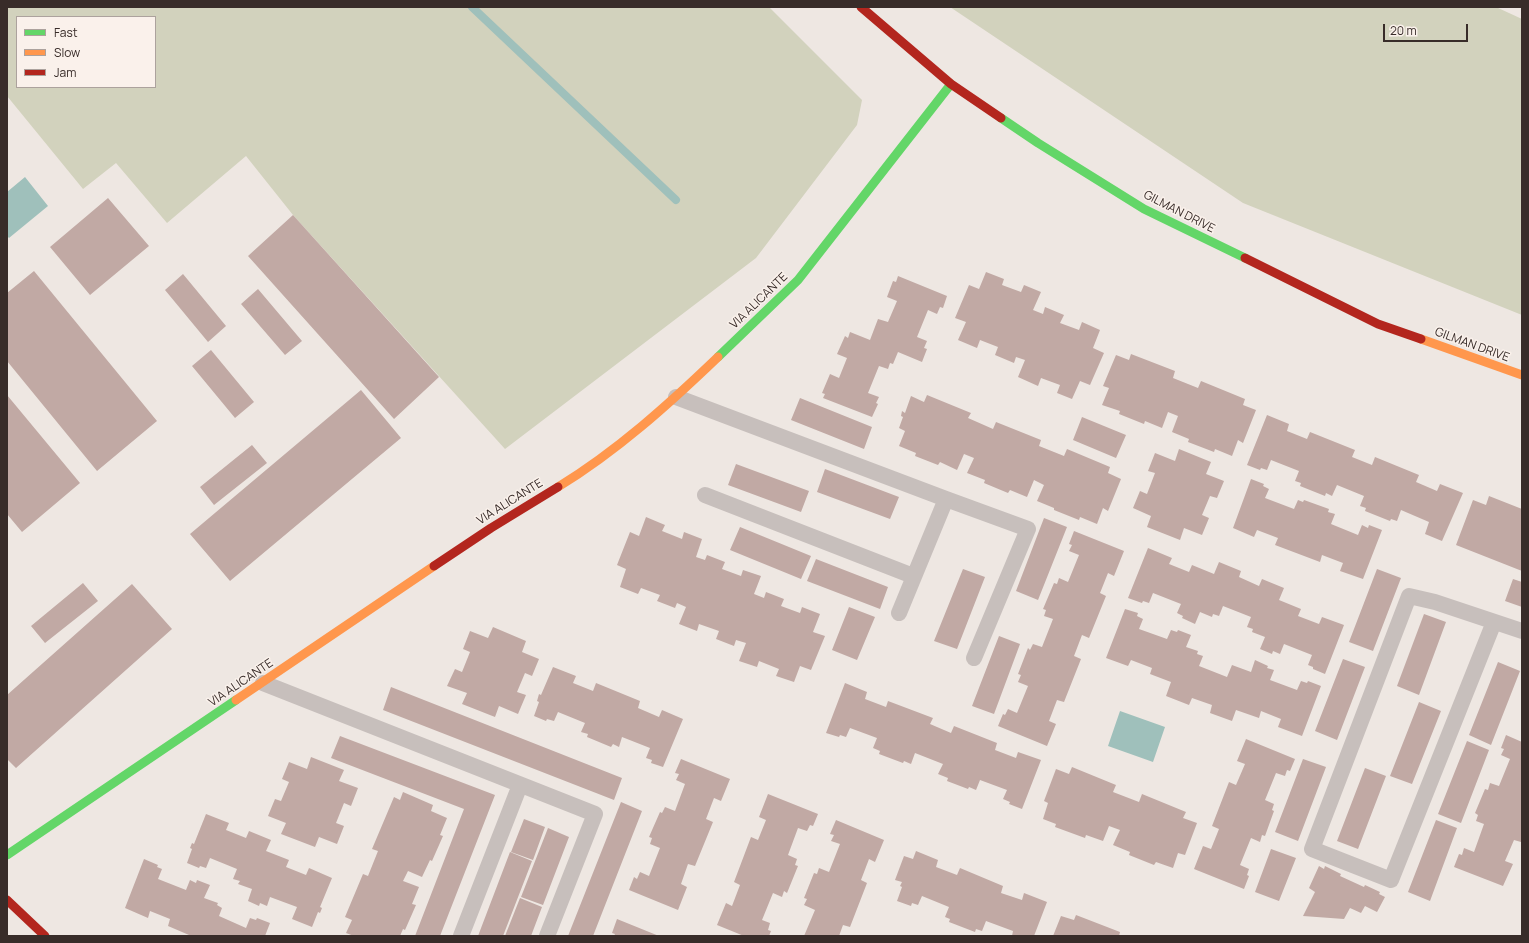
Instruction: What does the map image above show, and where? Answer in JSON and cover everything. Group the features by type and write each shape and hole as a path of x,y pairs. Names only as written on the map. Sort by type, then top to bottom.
{"street":[{"name":"GILMAN DRIVE","path":"861,7 951,84 1065,160 1144,208 1378,324 1522,375"},
{"name":"VIA ALICANTE","path":"7,855 491,528 587,469 676,397 798,280 951,84"},
{"path":"7,900 45,936"}],"lane":[{"path":"676,397 1028,529 974,658"},
{"path":"705,495 913,576"},
{"path":"899,613 946,499"},
{"path":"1494,622 1391,880 1312,849 1409,596 1434,602 1522,631"},
{"path":"263,683 595,814 547,936"},
{"path":"460,936 520,785"}],"green space":[{"path":"7,7 769,7 862,100 857,125 756,258 505,449 293,215 246,156 167,223 116,163 83,189 7,96"},
{"path":"950,7 1496,7 1522,19 1522,315 1243,203"}],"water":[{"path":"25,177 48,206 9,238 7,236 7,192"},
{"path":"1120,711 1165,727 1153,762 1108,746"}],"building":[{"path":"108,198 149,246 90,295 50,247"},
{"path":"293,215 439,377 394,419 248,256"},
{"path":"34,271 157,421 97,471 7,361 7,293"},
{"path":"986,272 1004,279 1002,285 1021,292 1024,285 1041,292 1033,310 1043,314 1045,307 1064,315 1060,323 1079,330 1082,322 1100,330 1093,348 1104,353 1090,385 1080,381 1072,399 1057,393 1060,385 1041,378 1038,386 1018,377 1025,360 1016,357 1014,363 995,355 998,347 980,340 977,348 958,340 966,322 955,318 969,285 979,289"},
{"path":"183,274 226,326 208,342 165,290"},
{"path":"898,276 947,296 943,308 940,307 937,314 928,310 917,337 927,341 924,348 927,349 922,362 898,352 893,364 890,363 888,369 879,366 868,393 879,397 876,403 878,404 872,417 823,398 825,394 822,393 830,374 839,378 847,358 837,354 845,336 848,338 850,332 870,340 878,319 888,322 897,301 887,297 893,281 896,282"},
{"path":"258,289 302,341 285,355 241,304"},
{"path":"211,350 254,402 235,418 192,366"},
{"path":"1131,354 1175,371 1173,378 1198,388 1201,381 1245,399 1243,405 1256,410 1243,443 1238,440 1232,456 1215,449 1214,452 1188,442 1189,439 1172,432 1178,416 1168,412 1162,428 1145,421 1144,424 1119,414 1120,411 1102,405 1109,388 1103,386 1116,355 1129,360"},
{"path":"361,390 401,438 230,581 190,534"},
{"path":"7,395 80,483 22,532 7,514"},
{"path":"927,395 971,413 968,418 993,429 996,422 1041,440 1039,446 1064,456 1067,449 1110,467 1108,473 1121,479 1108,511 1103,508 1097,524 1080,517 1079,520 1037,501 1044,485 1034,480 1027,497 1010,490 1008,493 984,483 985,480 967,473 974,458 964,454 957,470 940,462 938,465 915,456 916,453 899,446 905,431 899,428 903,417 901,416 902,411 905,413 911,396 924,402"},
{"path":"800,398 872,427 864,449 791,420"},
{"path":"1267,415 1289,424 1287,431 1307,439 1310,432 1355,450 1352,457 1372,465 1375,457 1419,475 1416,482 1437,491 1440,484 1463,493 1442,541 1425,534 1429,522 1401,510 1397,521 1391,519 1390,521 1365,511 1366,508 1360,506 1364,496 1337,485 1332,496 1326,493 1325,496 1300,486 1301,483 1295,481 1299,471 1271,460 1267,470 1261,468 1260,470 1247,465"},
{"path":"1082,417 1126,435 1116,458 1073,440"},
{"path":"252,445 267,463 214,505 200,487"},
{"path":"1179,449 1211,462 1206,474 1224,481 1217,498 1210,496 1202,515 1209,518 1202,535 1184,528 1180,540 1147,527 1151,516 1133,508 1140,491 1147,494 1155,473 1148,471 1155,453 1175,461"},
{"path":"736,464 809,491 801,512 728,485"},
{"path":"825,469 899,497 890,519 817,492"},
{"path":"1251,479 1264,484 1263,486 1269,489 1265,498 1294,509 1298,500 1303,502 1304,500 1329,509 1328,512 1335,514 1331,524 1358,535 1362,525 1368,528 1369,525 1382,530 1363,579 1340,571 1343,563 1322,555 1320,562 1275,545 1278,538 1257,530 1254,537 1233,528"},
{"path":"1489,496 1522,509 1522,571 1456,545 1473,500 1486,505"},
{"path":"646,517 665,525 662,531 682,539 684,532 702,539 696,557 705,560 707,555 725,562 722,569 741,576 743,570 761,576 754,594 764,598 766,592 784,599 781,606 800,613 802,607 820,614 813,632 825,636 811,670 800,666 794,682 776,676 779,669 759,661 757,667 739,661 746,643 736,640 734,646 716,639 719,631 699,624 697,631 679,624 686,607 677,603 675,608 657,601 660,595 641,588 638,594 620,587 626,569 617,565 630,532 639,536"},
{"path":"1044,518 1067,527 1038,600 1016,591"},
{"path":"740,527 811,556 801,579 730,550"},
{"path":"1074,531 1124,551 1114,576 1108,573 1100,593 1106,596 1089,638 1082,635 1074,656 1081,659 1064,702 1057,700 1049,721 1056,724 1047,746 998,726 1003,714 1005,715 1008,709 1017,713 1028,686 1018,682 1021,675 1018,674 1028,648 1030,650 1033,644 1042,647 1053,619 1044,616 1046,610 1043,609 1054,583 1057,584 1059,578 1068,582 1079,555 1069,551 1072,545 1069,544"},
{"path":"1148,548 1172,558 1169,564 1189,572 1192,565 1214,574 1219,562 1241,571 1239,577 1259,586 1262,579 1284,588 1279,600 1301,609 1298,616 1319,624 1322,617 1344,625 1325,674 1308,665 1312,655 1284,644 1280,654 1273,651 1272,654 1260,649 1265,637 1252,632 1253,629 1247,627 1251,617 1223,606 1219,616 1213,614 1212,617 1200,612 1195,624 1182,618 1183,616 1177,613 1181,604 1153,593 1149,603 1143,601 1142,603 1128,598"},
{"path":"816,559 888,587 880,609 807,581"},
{"path":"963,569 985,577 957,649 934,641"},
{"path":"1377,569 1401,578 1373,651 1349,642"},
{"path":"1513,579 1522,582 1522,607 1505,601"},
{"path":"83,583 98,601 45,643 31,626"},
{"path":"132,584 172,629 16,768 7,759 7,695"},
{"path":"849,607 875,617 857,660 832,650"},
{"path":"1125,609 1138,613 1137,616 1143,619 1139,629 1167,639 1171,630 1177,632 1178,630 1191,635 1186,647 1198,651 1197,654 1203,656 1199,666 1227,677 1232,665 1251,672 1255,660 1268,666 1267,668 1274,670 1270,680 1297,690 1301,681 1307,683 1308,681 1321,686 1302,736 1278,727 1281,719 1261,711 1259,718 1236,710 1232,721 1210,713 1212,705 1192,698 1189,705 1166,696 1171,682 1150,674 1152,668 1131,660 1128,666 1106,658"},
{"path":"1424,614 1446,622 1419,695 1397,686"},
{"path":"493,627 526,641 522,652 539,659 532,676 525,673 517,692 526,695 518,714 499,706 495,717 462,704 467,693 447,686 455,669 462,672 470,652 463,649 470,631 488,638"},
{"path":"999,636 1020,644 994,714 972,706"},
{"path":"1343,659 1365,667 1337,740 1315,731"},
{"path":"1498,662 1520,671 1491,745 1469,735"},
{"path":"553,667 576,676 573,683 593,691 596,683 640,701 638,708 659,717 662,710 683,719 663,767 651,763 652,760 646,758 650,748 622,737 619,747 613,744 611,747 587,737 588,734 581,732 585,723 558,712 554,721 547,719 546,721 534,716 539,702 537,701 539,694 541,695"},
{"path":"845,683 867,692 865,699 886,707 888,701 933,718 930,724 951,733 954,726 997,743 995,750 1016,758 1018,752 1041,760 1022,809 1009,804 1010,802 1003,799 1007,790 980,780 976,790 969,787 968,789 947,781 948,778 938,774 943,764 915,753 911,764 904,761 903,763 879,754 880,751 873,748 877,738 850,728 846,737 840,735 839,737 826,733"},
{"path":"391,687 622,778 614,800 383,710"},
{"path":"1419,702 1441,711 1412,784 1390,776"},
{"path":"1506,735 1522,742 1522,839 1521,842 1514,840 1505,861 1513,864 1503,886 1454,867 1459,854 1462,855 1464,848 1474,852 1484,824 1476,821 1478,815 1475,813 1485,789 1488,790 1490,783 1499,786 1510,759 1501,755 1504,749 1501,748"},
{"path":"340,736 495,795 440,936 415,936 464,809 331,758"},
{"path":"1246,739 1295,759 1290,771 1287,770 1285,776 1276,773 1265,800 1274,804 1272,810 1274,811 1265,836 1262,835 1260,842 1251,838 1240,865 1249,869 1247,875 1249,876 1244,889 1194,869 1203,846 1211,849 1219,829 1212,826 1229,782 1236,785 1245,764 1237,761"},
{"path":"1467,741 1489,750 1461,823 1438,814"},
{"path":"311,757 344,770 339,781 358,788 351,806 344,803 336,823 344,826 337,844 319,837 315,847 281,834 286,823 268,816 275,799 281,801 289,782 282,779 289,762 307,769"},
{"path":"681,759 730,779 721,801 714,798 706,819 713,822 695,866 688,864 681,884 687,887 678,910 629,890 634,877 637,879 640,872 649,876 660,848 650,844 652,838 649,837 660,812 662,813 665,807 675,811 685,784 676,780 679,774 675,773"},
{"path":"1303,759 1326,767 1298,841 1275,832"},
{"path":"1072,767 1116,785 1113,792 1139,802 1142,794 1186,812 1183,818 1197,823 1185,855 1178,853 1173,868 1156,862 1154,865 1129,855 1130,852 1113,845 1120,830 1109,826 1103,841 1086,835 1085,838 1055,827 1056,824 1043,819 1048,803 1044,801 1056,769 1069,774"},
{"path":"1365,768 1386,776 1358,849 1337,841"},
{"path":"403,792 433,805 431,811 447,818 440,835 443,836 432,861 430,860 422,877 408,871 403,881 419,887 412,904 416,905 405,930 403,929 400,936 354,936 346,933 352,920 345,917 363,874 368,876 378,851 372,849 394,797 400,800"},
{"path":"768,794 818,814 813,826 810,825 807,831 798,828 788,855 797,859 795,865 798,866 787,893 784,891 782,897 773,893 762,920 770,923 768,930 771,931 769,936 744,936 717,925 726,903 732,906 740,885 734,882 751,837 758,840 766,820 759,817"},
{"path":"621,802 642,811 593,936 568,936"},
{"path":"206,814 229,823 226,830 246,838 249,831 271,840 266,851 289,860 286,867 306,875 309,868 332,878 320,907 322,908 320,913 318,912 312,927 292,919 297,907 270,897 267,906 260,903 259,906 248,901 252,889 238,884 240,881 233,879 237,869 210,858 206,868 200,866 199,868 187,863 192,849 190,848 192,843 194,844"},
{"path":"524,819 545,827 533,860 511,852"},
{"path":"836,820 884,840 875,862 869,859 861,880 867,883 850,927 843,925 839,936 804,936 815,910 804,905 807,899 804,898 814,873 817,874 819,868 829,872 840,844 831,841 834,835 830,834"},
{"path":"1436,820 1457,828 1430,901 1408,892"},
{"path":"548,828 569,837 543,905 521,897"},
{"path":"1271,849 1296,858 1279,901 1255,892"},
{"path":"916,851 938,860 936,867 957,875 960,868 1003,886 1001,893 1022,900 1024,893 1047,902 1034,936 1012,936 1013,931 986,921 982,931 976,929 975,932 949,922 950,919 945,917 949,907 922,896 918,905 912,903 911,906 897,901 902,887 900,886 902,882 895,880 904,856 913,859"},
{"path":"510,852 532,861 503,936 478,936"},
{"path":"144,859 158,865 157,867 162,869 158,879 186,890 190,880 196,883 197,880 210,885 204,898 218,903 217,905 222,908 219,916 246,928 250,918 256,920 257,918 270,923 265,936 188,936 189,935 168,926 170,919 150,911 148,918 125,908"},
{"path":"1319,866 1324,869 1325,866 1341,874 1340,876 1364,887 1365,885 1380,892 1379,894 1385,897 1377,912 1365,906 1361,913 1350,908 1344,919 1303,916 1315,892 1309,888"},
{"path":"520,898 542,907 531,936 505,936"},
{"path":"1076,915 1120,932 1119,936 1053,936 1061,916 1074,920"},
{"path":"617,919 659,936 614,936 615,934 612,933"}],"waterway":[{"path":"472,7 676,200"}],"traffic: fast":[{"path":"718,357 798,280 951,84"},
{"path":"1001,118 1038,143 1144,209 1245,258"},
{"path":"7,855 236,700"}],"traffic: slow":[{"path":"1421,339 1522,375"},
{"path":"558,487 601,458 642,426 718,357"},
{"path":"236,700 434,566"}],"traffic: jam":[{"path":"861,7 951,84 1001,118"},
{"path":"1245,258 1378,324 1421,339"},
{"path":"434,566 491,528 558,487"},
{"path":"7,900 45,936"}]}
